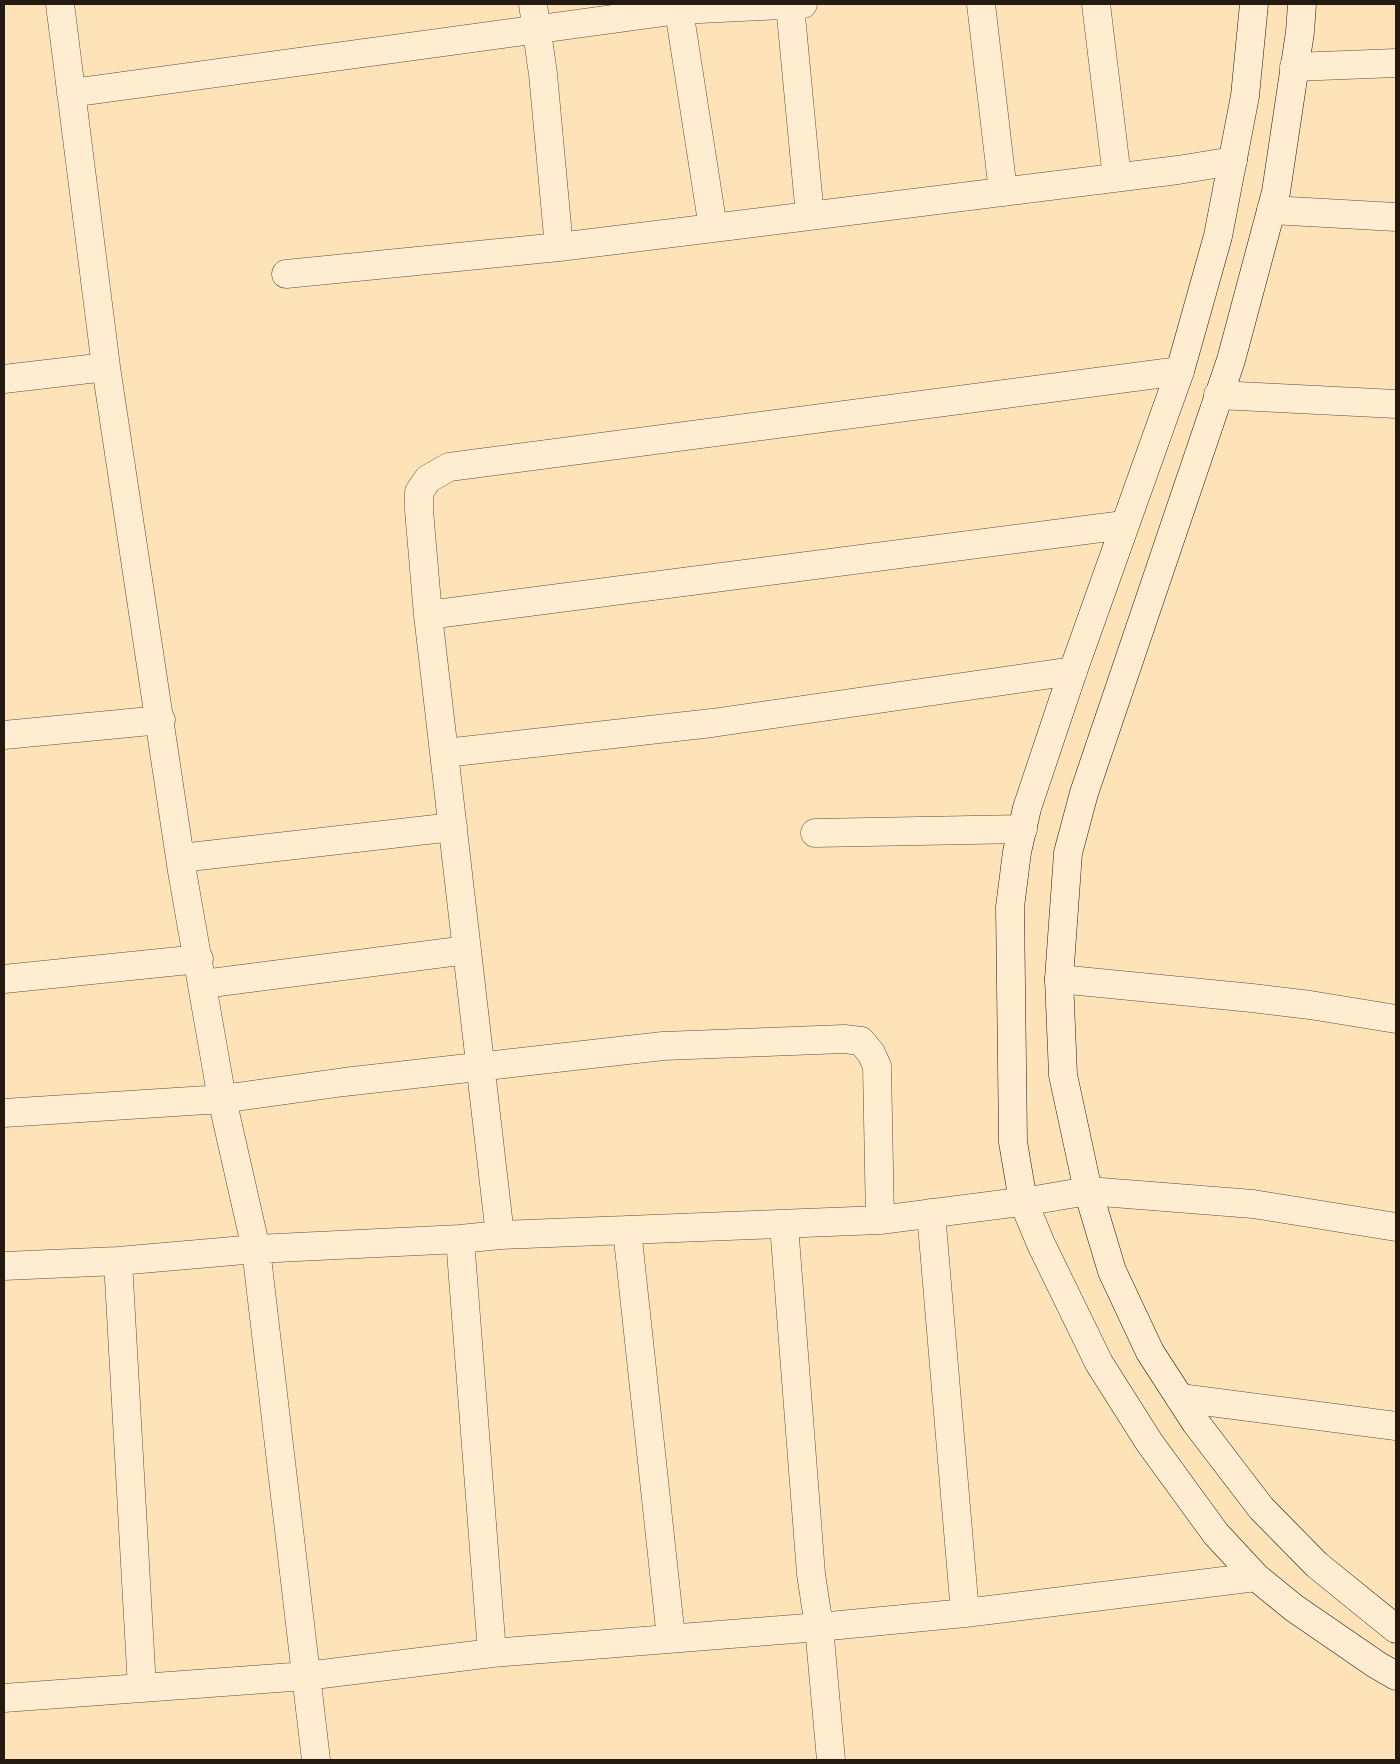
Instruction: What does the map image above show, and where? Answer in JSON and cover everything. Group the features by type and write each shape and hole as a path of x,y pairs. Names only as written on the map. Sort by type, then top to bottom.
{"street":[{"path":"60,4 106,367 181,858 222,1099 256,1248 316,1760"},
{"path":"71,93 535,16 678,7 797,4 810,216"},
{"path":"981,4 1003,192"},
{"path":"1096,4 1117,177"},
{"path":"1254,4 1245,96 1218,236 1180,371 1073,671 1028,808 1014,870 1010,907 1013,1142 1040,1244 1099,1363 1149,1442 1216,1534 1256,1577 1294,1608 1396,1676"},
{"path":"1302,4 1276,192 1231,360 1084,793 1068,853 1059,980 1063,1076 1077,1192 1150,1352 1196,1423 1261,1508 1317,1565 1396,1629"},
{"path":"678,7 713,228"},
{"path":"535,16 543,74 558,247"},
{"path":"1294,67 1396,63"},
{"path":"286,274 558,247 1003,192 1233,161"},
{"path":"1271,210 1396,217"},
{"path":"4,379 106,367"},
{"path":"500,1236 428,616 419,492 428,479 449,467 1180,371"},
{"path":"1218,394 1396,404"},
{"path":"428,616 1124,525"},
{"path":"444,753 712,723 1073,671"},
{"path":"4,735 161,720"},
{"path":"181,858 453,827"},
{"path":"815,833 1023,829"},
{"path":"4,979 201,972 467,950"},
{"path":"1059,980 1252,998 1396,1019"},
{"path":"4,1113 222,1099 344,1082 663,1046 844,1039 861,1041 871,1052 877,1066 880,1220"},
{"path":"4,1266 118,1261 256,1248 880,1220 1077,1192 1253,1204 1396,1228"},
{"path":"931,1213 965,1612"},
{"path":"784,1225 810,1564 819,1626 831,1760"},
{"path":"627,1230 672,1638"},
{"path":"460,1239 492,1653"},
{"path":"118,1261 142,1688"},
{"path":"1180,1398 1396,1426"},
{"path":"4,1698 306,1676 492,1653 965,1612 1256,1577"}]}
